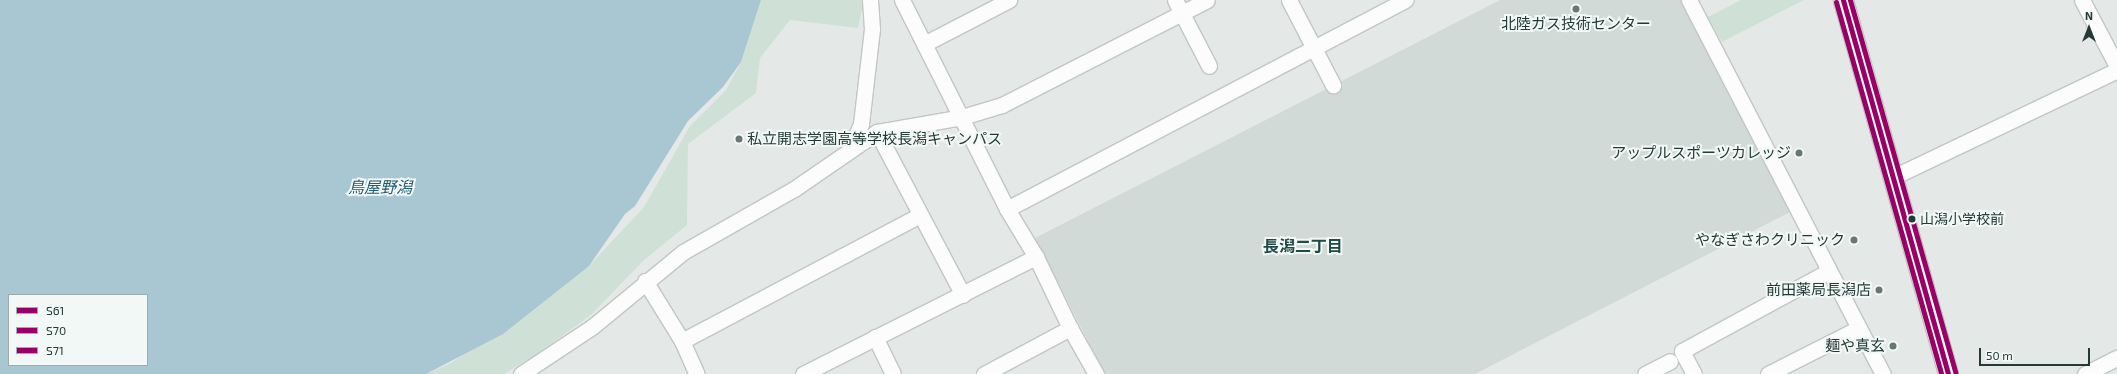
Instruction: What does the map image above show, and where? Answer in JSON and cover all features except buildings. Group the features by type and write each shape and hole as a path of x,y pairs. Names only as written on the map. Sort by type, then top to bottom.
{"street":[{"path":"849,151 861,124 872,29 870,0"},
{"path":"902,0 1007,209 1036,258 1070,328 1096,374"},
{"path":"924,44 1009,0"},
{"path":"521,374 592,327 645,281 683,252 794,189 877,132 962,117 1002,105 1179,6 1207,0"},
{"path":"1289,0 1333,85"},
{"path":"1007,209 1405,0"},
{"path":"1689,0 1883,374"},
{"path":"1843,0 1891,178 1948,374"},
{"path":"2082,0 2117,66"},
{"path":"1179,6 1209,66"},
{"path":"1891,178 2117,70"},
{"path":"877,132 963,295"},
{"path":"682,341 920,215"},
{"path":"803,374 1036,258"},
{"path":"1694,374 1682,351 1830,271"},
{"path":"645,281 682,341 697,374"},
{"path":"984,374 1070,328"},
{"path":"1768,374 1859,328"},
{"path":"875,337 893,374"},
{"path":"2085,374 2117,358"},
{"path":"1645,374 1670,360"}],"shaded area":[{"path":"1500,0 1683,0 1792,211 1475,374 1105,374 1035,238"}],"green space":[{"path":"761,0 864,0 858,28 790,20 760,58 756,93 688,144 687,225 643,261 592,314 540,352 504,374 426,374 451,363 589,266 644,207 690,126 726,90 741,62"},
{"path":"1741,0 1804,0 1722,42 1708,17"}],"water":[{"name":"鳥屋野潟","path":"0,0 761,0 741,62 723,87 688,121 635,206 625,214 589,266 503,334 426,374 0,374"}],"transit line":[{"name":"S61","path":"1843,0 1948,374"},
{"name":"S71","path":"1850,0 1955,372"},
{"name":"S70","path":"1836,2 1941,374"}],"place":[{"name":"北陸ガス技術センター","path":"1576,9"},
{"name":"私立開志学園高等学校長潟キャンパス","path":"739,139"},
{"name":"アップルスポーツカレッジ","path":"1799,153"},
{"name":"山潟小学校前","path":"1912,219"},
{"name":"やなぎさわクリニック","path":"1854,240"},
{"name":"前田薬局長潟店","path":"1879,290"},
{"name":"麺や真玄","path":"1893,346"}],"district":[{"name":"長潟二丁目","path":"1303,246"}]}
